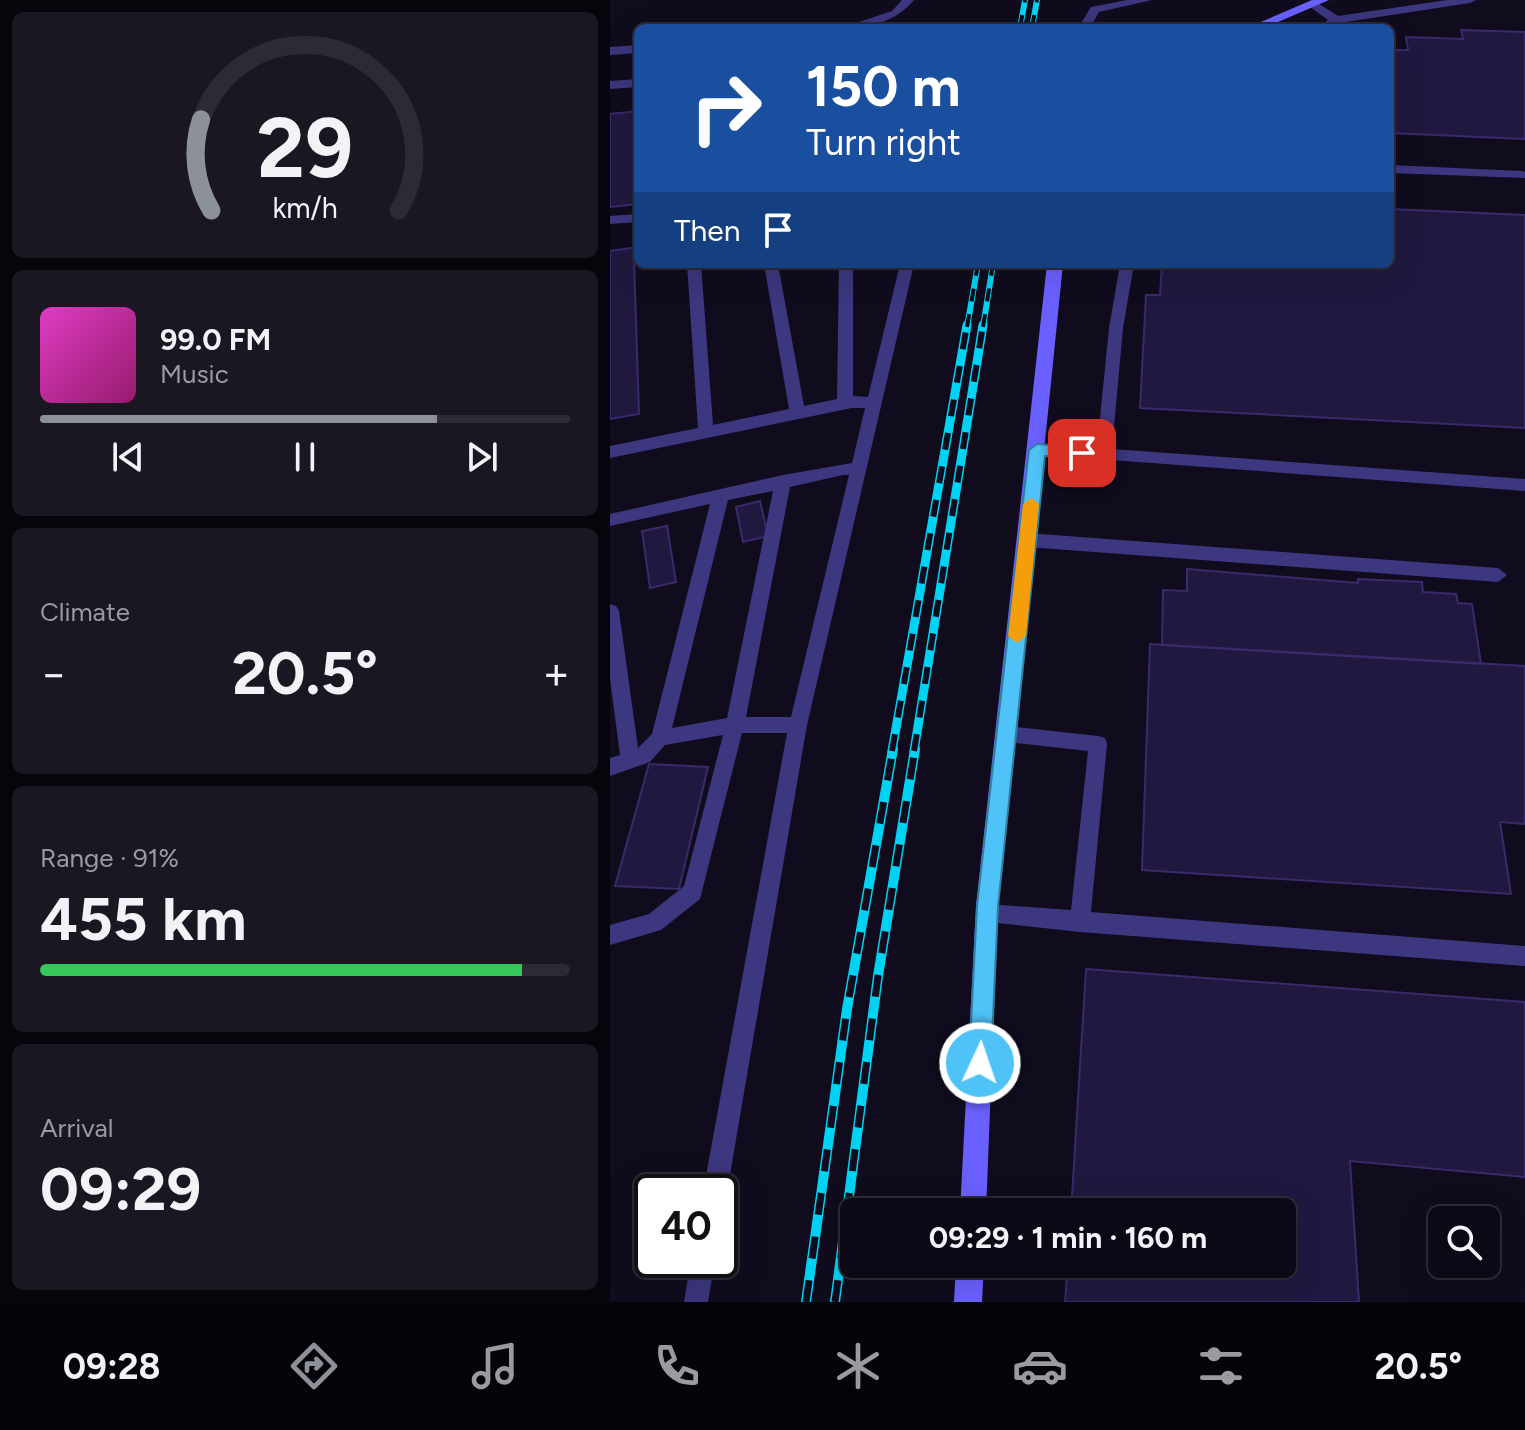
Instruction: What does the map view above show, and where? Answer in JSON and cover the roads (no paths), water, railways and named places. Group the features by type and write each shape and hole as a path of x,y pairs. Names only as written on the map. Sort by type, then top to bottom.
{"street":[{"path":"1263,24 1317,2"},
{"path":"610,51 634,49"},
{"path":"974,1198 987,914 1055,268"},
{"path":"968,1302 969,1278"}],"lane":[{"path":"860,24 896,13 908,0"},
{"path":"1086,24 1095,9 1146,0"},
{"path":"1330,24 1336,20 1470,0"},
{"path":"1317,2 1336,20"},
{"path":"610,85 634,83"},
{"path":"1394,169 1522,175"},
{"path":"610,220 634,218"},
{"path":"694,268 706,432"},
{"path":"772,268 797,413"},
{"path":"845,403 846,268"},
{"path":"718,1174 798,725 906,268"},
{"path":"1104,454 1116,328 1126,268"},
{"path":"610,452 845,403 874,403"},
{"path":"1037,450 1525,485"},
{"path":"610,520 783,481 843,469 859,470"},
{"path":"610,935 654,923 693,892 735,725 783,481"},
{"path":"610,767 643,756 660,738 721,495"},
{"path":"1027,540 1498,575"},
{"path":"610,611 630,760"},
{"path":"660,738 735,725 798,725"},
{"path":"1006,734 1098,744 1080,922"},
{"path":"987,914 1525,956"},
{"path":"696,1302 700,1278"}],"railway":[{"path":"1021,24 1025,0"},
{"path":"1033,24 1037,0"},
{"path":"967,327 977,268"},
{"path":"983,327 992,268"},
{"path":"892,751 967,325"},
{"path":"914,751 983,325"},
{"path":"806,1302 847,1009 893,749"},
{"path":"835,1302 878,976 915,749"}]}
